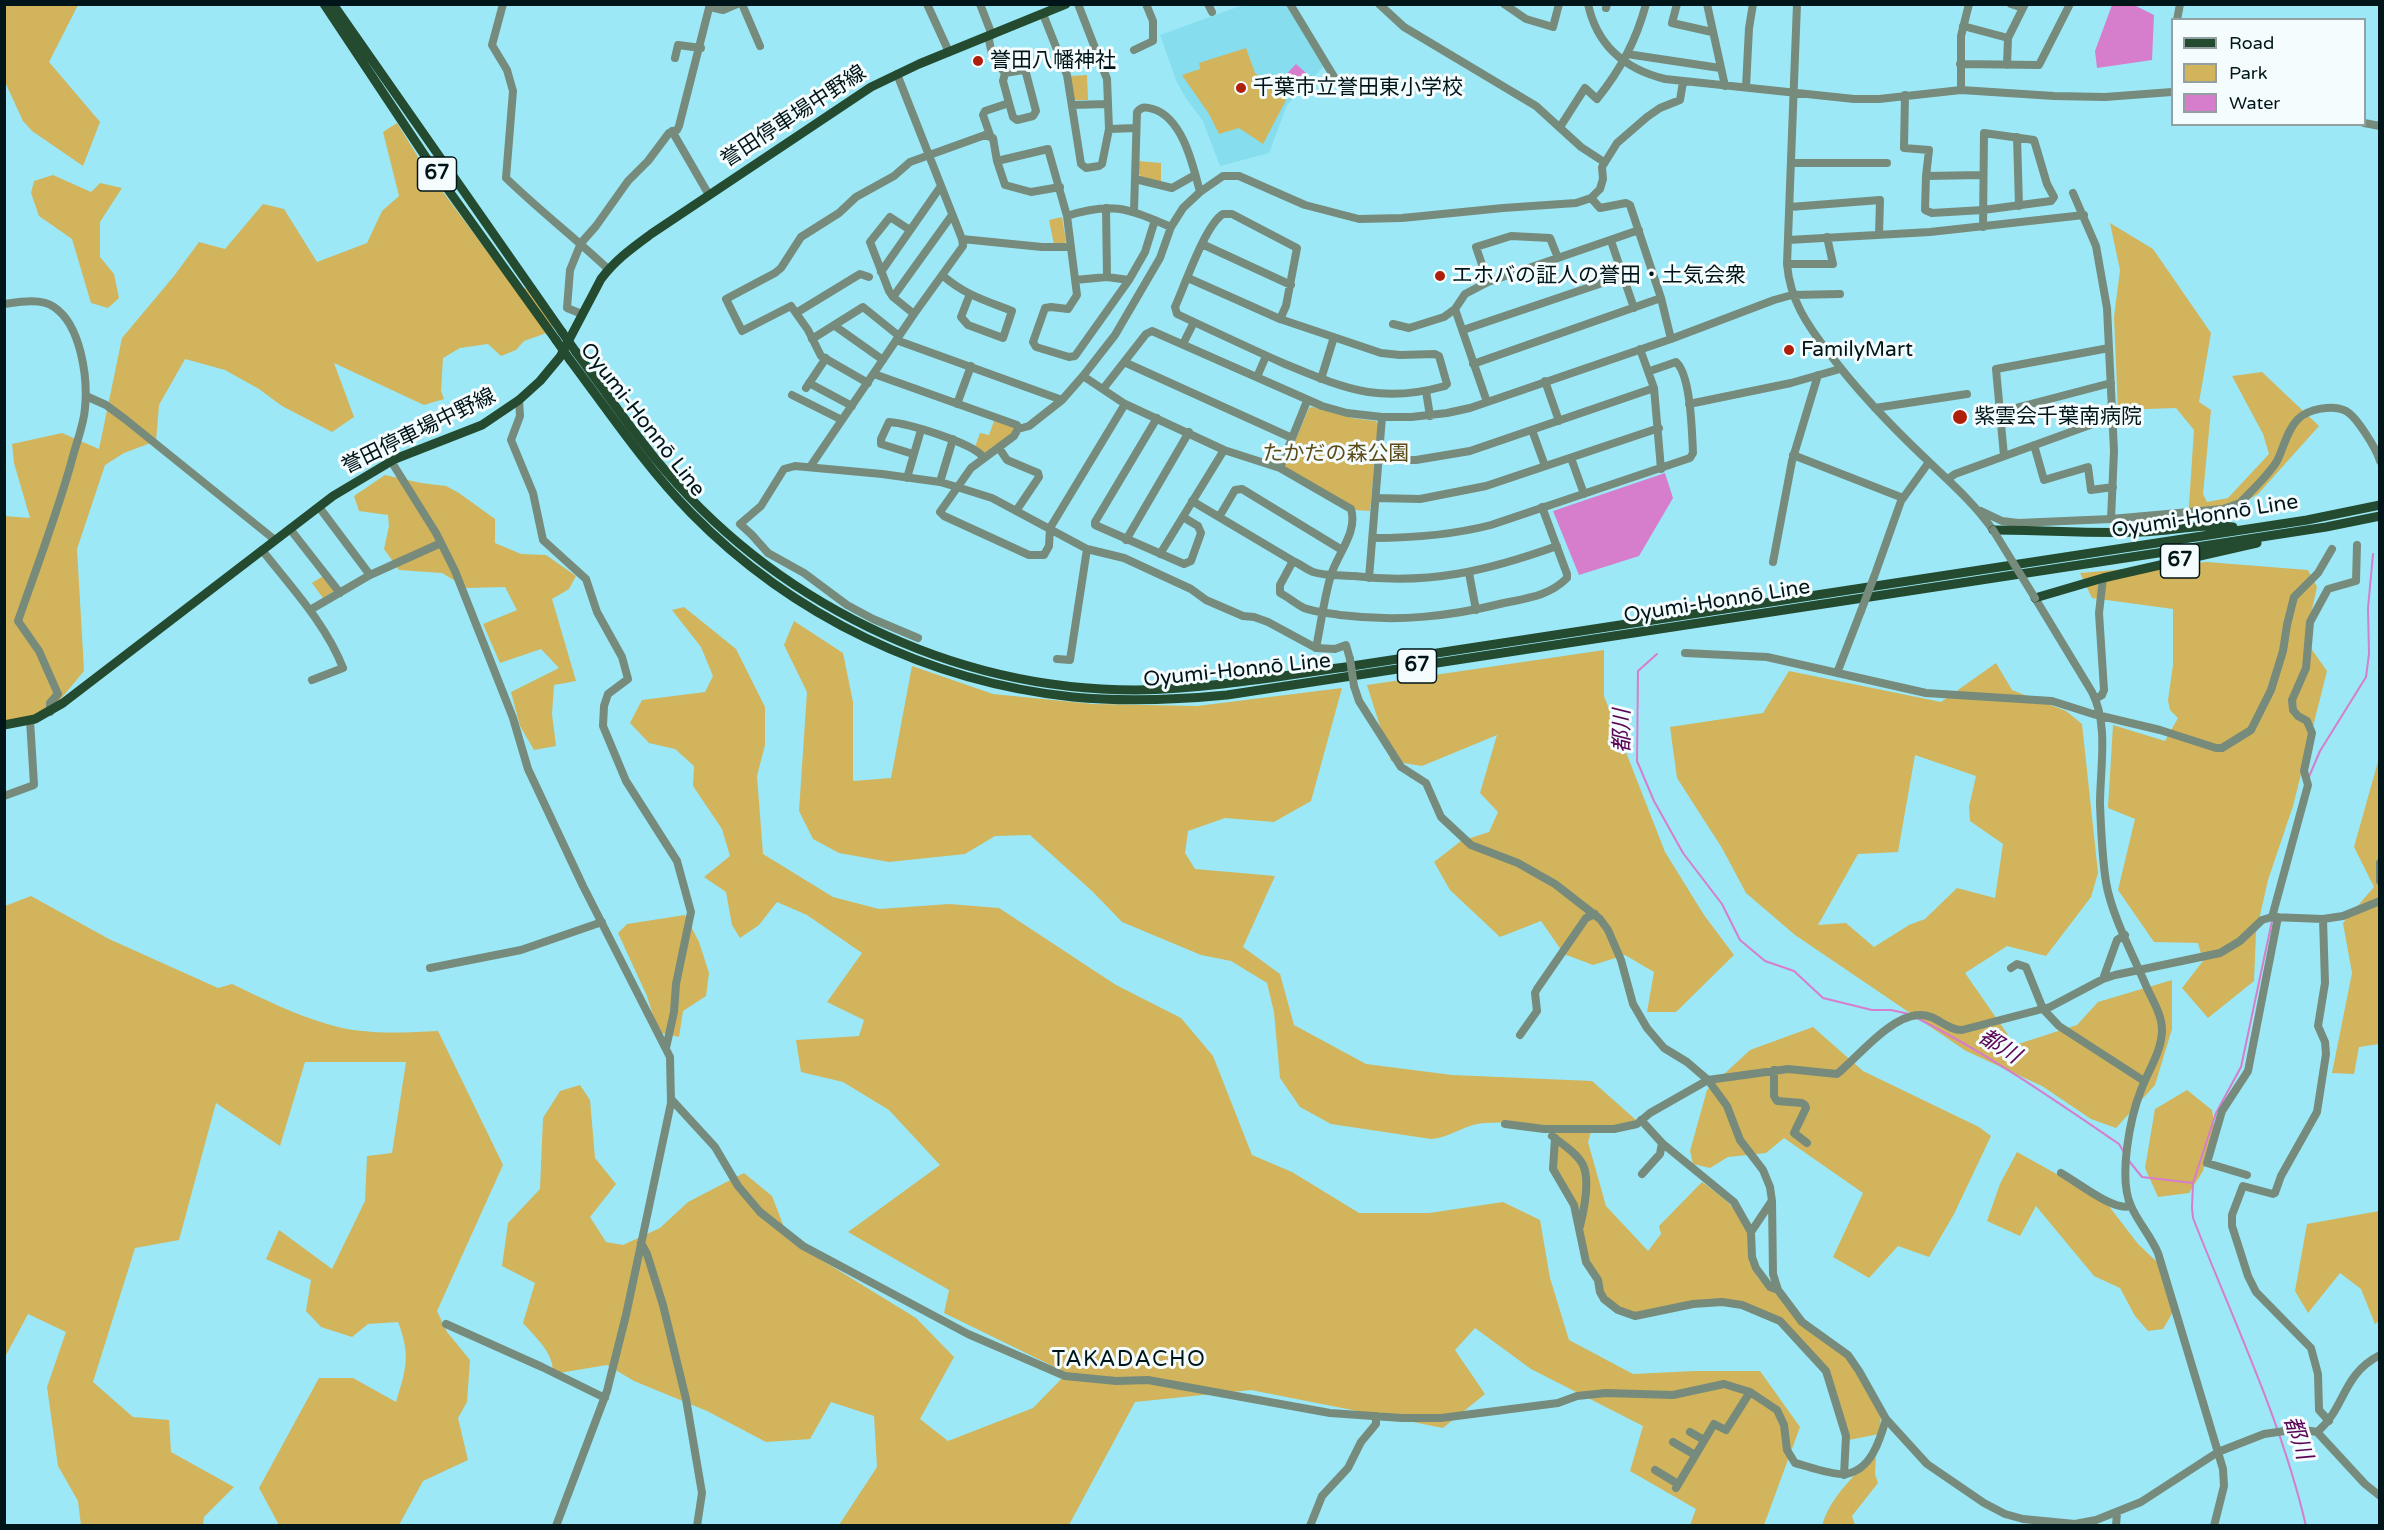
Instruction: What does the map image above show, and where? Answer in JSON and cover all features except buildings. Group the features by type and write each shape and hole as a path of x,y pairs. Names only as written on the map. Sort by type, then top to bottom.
{"main road":[{"name":"Oyumi-Honnō Line","path":"324,4 439,177 559,336"},
{"name":"Oyumi-Honnō Line","path":"333,4 573,356 660,479 691,513 732,552 809,607 872,641 941,668 1018,688 1073,697 1158,700 1227,695 2326,527 2379,516"},
{"name":"誉田停車場中野線","path":"4,725 30,720 50,712 318,507 363,476 391,461 482,425 519,400 551,370 608,269 622,254 837,108 897,74 1066,4"},
{"name":"Oyumi-Honnō Line","path":"573,356 655,458 721,527 765,565 836,611 905,644 985,670 1059,685 1135,690 1222,684 2307,520 2379,505"},
{"name":"67","path":"1993,530 2145,532 2216,525 2248,528"},
{"name":"67","path":"2035,598 2103,578 2326,527"}],"street":[{"path":"503,4 492,45 507,70 513,91 506,178 534,206 581,243 608,269"},
{"path":"582,315 567,308 570,270 581,243 628,181 679,126 710,6 723,10 737,4"},
{"path":"742,4 760,46"},
{"path":"927,4 949,52"},
{"path":"980,4 990,35 993,58 1005,73"},
{"path":"1042,14 1067,75 1081,164 1086,168 1099,166 1102,164 1109,129 1105,69 1078,4"},
{"path":"1134,50 1153,41 1153,21 1146,4"},
{"path":"1290,4 1336,80"},
{"path":"1379,4 1404,27 1536,106 1581,147 1604,162"},
{"path":"1504,4 1526,19 1553,27 1559,4"},
{"path":"1588,4 1597,30 1613,53 1625,58 1720,68"},
{"path":"1560,127 1585,88 1597,99 1618,73 1646,4"},
{"path":"1677,4 1672,23 1712,32"},
{"path":"1707,4 1725,86"},
{"path":"1746,87 1749,28 1753,4"},
{"path":"1797,4 1787,264 1792,295 1808,325 1840,369 1875,408 1977,508 1993,530 2096,699 2100,716 2100,807 2105,880 2124,935 2157,1010 2162,1028 2159,1047 2133,1111 2128,1131 2126,1183 2130,1206 2147,1230 2158,1253 2206,1419 2223,1469 2223,1486 2214,1526"},
{"path":"1961,90 1960,64 1963,26 1969,4"},
{"path":"2007,65 2008,38 2024,6 2011,4"},
{"path":"1960,64 2039,65 2070,4"},
{"path":"1963,26 2008,38"},
{"path":"675,58 678,45 701,48"},
{"path":"1625,58 1638,71 1683,82 1854,99 1879,99 1961,90 2104,97 2171,92"},
{"path":"1023,70 1026,73 1036,111 1033,116 1017,120 1013,117 1003,81 1005,73 1023,70"},
{"path":"810,467 897,338 962,249 962,239 897,74"},
{"path":"1125,404 1050,528 1049,546 1044,555 1029,555 944,516 940,512 971,468 1014,436 1018,429 1029,426 1062,400 1083,376 1115,335 1142,290 1160,258 1171,227 1183,208 1200,192 1223,177 1239,176 1305,206 1359,219 1402,218 1503,208 1563,205 1592,198 1600,189 1604,162 1617,143 1660,108 1680,100 1683,82"},
{"path":"1905,95 1904,148 1929,150 1925,210 1932,213 1983,210 2051,201 2054,197 2047,184 2034,140 1984,133 1983,175 1983,210 1983,227"},
{"path":"1009,103 985,111 983,115 993,138 997,161 1005,185 1031,192 1060,187"},
{"path":"1072,105 1107,104"},
{"path":"1134,211 1137,112 1146,107 1160,111 1180,132 1200,192"},
{"path":"1109,129 1136,128"},
{"path":"672,131 709,195"},
{"path":"868,383 821,356 791,306 786,306 742,330 726,299 775,273 781,268 801,237 839,213 856,197 894,176 903,166 928,154 990,135"},
{"path":"2018,137 2019,206"},
{"path":"997,161 1046,148 1049,151 1067,216 1077,295 1068,309 1045,308 1033,342 1036,347 1069,357 1075,356 1129,280 1145,252 1155,220"},
{"path":"1791,163 1887,163"},
{"path":"1135,179 1172,188 1195,175"},
{"path":"1926,176 1983,175"},
{"path":"880,272 941,186"},
{"path":"2073,193 2096,246 2107,308 2114,451 2111,519"},
{"path":"1592,198 1600,208 1629,203 1662,297 1671,339"},
{"path":"1790,207 1880,200 1880,234"},
{"path":"1067,216 1088,209 1106,208 1134,211 1171,227"},
{"path":"1106,208 1107,277"},
{"path":"1188,278 1280,319 1381,353 1435,354 1439,356 1447,384 1426,391 1369,392 1321,379 1266,356 1175,311 1175,307 1203,243 1218,217 1223,214 1232,214 1297,248 1286,306 1280,319"},
{"path":"893,297 952,215"},
{"path":"1788,240 1983,227 2084,215"},
{"path":"910,230 890,217 870,242 880,272 893,297 914,314"},
{"path":"1393,324 1408,328 1444,316 1455,309 1465,294 1488,282 1639,230"},
{"path":"1488,282 1476,247 1511,236 1550,238 1558,258"},
{"path":"1787,264 1833,264 1827,237"},
{"path":"962,239 1042,247 1070,247"},
{"path":"1611,241 1634,308"},
{"path":"1203,243 1291,285"},
{"path":"796,313 860,274 869,277"},
{"path":"942,275 960,290 970,294 1012,311 1003,338 968,325 961,317 970,294"},
{"path":"1463,330 1623,276"},
{"path":"1075,280 1107,277 1129,280"},
{"path":"1103,389 1149,331 1152,331 1307,401 1347,413 1382,417 1430,416 1470,408 1792,295 1840,294"},
{"path":"1473,364 1662,297"},
{"path":"4,304 30,302 44,304 53,306 64,317 77,337 86,396 82,421 52,528 18,621 39,651 58,694 50,703 50,712"},
{"path":"812,339 863,307 897,338 1062,400"},
{"path":"1455,309 1487,402"},
{"path":"1183,344 1194,322"},
{"path":"835,326 883,360"},
{"path":"1321,379 1334,337"},
{"path":"2004,456 1996,369 2109,348"},
{"path":"1640,349 1650,371 1654,388 1661,469"},
{"path":"1257,377 1266,356"},
{"path":"826,358 807,385 852,406"},
{"path":"1124,362 1292,438"},
{"path":"1373,538 1411,538 1467,531 1685,460 1693,453 1689,404 1681,366 1676,362 1650,371"},
{"path":"957,404 971,366"},
{"path":"1689,404 1840,369"},
{"path":"874,374 1014,423 1018,429"},
{"path":"1773,562 1793,455 1818,375"},
{"path":"1083,376 1125,404 1224,450 1280,468 1351,509 1351,532 1331,574 1316,648"},
{"path":"1545,381 1559,421"},
{"path":"2000,412 2110,383"},
{"path":"1379,460 1416,460 1455,454 1654,388"},
{"path":"1426,391 1430,416"},
{"path":"1875,408 1967,394"},
{"path":"792,395 842,420"},
{"path":"86,396 106,405 125,419 275,540"},
{"path":"519,400 520,416 511,440 533,493 543,540 586,579 597,612 622,657 628,680 608,694 604,706 603,726 626,781 677,861 691,912 666,1048"},
{"path":"1280,468 1307,401"},
{"path":"1977,508 1990,516 2018,523 2111,519 2223,509 2240,503 2276,463 2293,425 2308,411 2330,408 2346,411 2374,448 2379,461"},
{"path":"1370,578 1382,417"},
{"path":"1948,479 1955,474 2112,417"},
{"path":"1157,418 1095,522 1098,527 1184,564 1191,561 1201,529 1183,517"},
{"path":"913,454 881,444 889,422 953,439 979,451 983,458"},
{"path":"1376,498 1420,500 1486,486 1659,428"},
{"path":"907,478 921,430"},
{"path":"1532,430 1545,466"},
{"path":"1126,540 1189,432"},
{"path":"940,482 953,439"},
{"path":"2034,445 2044,480 2088,467 2091,490 2113,487"},
{"path":"999,448 1007,460 1038,473 1039,477 1016,511"},
{"path":"1160,554 1224,450"},
{"path":"1793,455 1903,498"},
{"path":"1571,458 1584,494"},
{"path":"391,461 441,543 455,571 513,718 528,769 666,1048 671,1069 671,1099 641,1244 605,1398 556,1526"},
{"path":"1837,673 1903,498 1929,462"},
{"path":"918,638 847,605 804,573 768,553 740,524 760,506 784,469 795,466 810,467 940,482 957,487 992,498 1087,549 1124,558 1191,589 1206,600 1244,616 1268,622 1316,648 1335,649 1346,645 1359,701 1401,767 1426,783 1441,817 1471,844 1525,867 1555,884 1595,914 1608,930 1622,960 1633,1004 1647,1028 1664,1048 1687,1062 1708,1080 1727,1106 1740,1140 1763,1170 1772,1201 1773,1274 1778,1290 1802,1322 1848,1355 1886,1419 1927,1464 1994,1509 2023,1519 2075,1525 2117,1513 2151,1496 2218,1452 2273,1431 2286,1430 2317,1432 2379,1496"},
{"path":"1219,517 1235,490 1242,489 1342,550"},
{"path":"1192,501 1314,572 1370,578 1429,578 1469,573 1508,563 1557,546"},
{"path":"318,507 370,575"},
{"path":"1293,561 1280,585 1280,593 1304,608 1370,619 1406,620 1476,610 1549,593 1567,578 1542,507"},
{"path":"290,529 340,592"},
{"path":"310,610 370,575 441,543"},
{"path":"2247,1175 2207,1163 2222,1111 2248,1071 2275,917 2308,785 2304,771 2312,733 2307,721 2293,710 2292,700 2306,668 2310,622 2328,589 2356,580 2357,545"},
{"path":"1057,660 1070,660 1087,549"},
{"path":"1684,653 1767,657 1926,693 2052,701 2222,748 2251,730 2271,690 2283,651 2294,597 2318,573 2332,549"},
{"path":"262,550 310,610 337,652 343,668 312,680"},
{"path":"1469,573 1476,610"},
{"path":"2096,699 2102,695 2104,690 2099,613 2103,578"},
{"path":"4,796 34,785 30,720"},
{"path":"2379,863 2379,881"},
{"path":"1504,1124 1544,1129 1614,1129 1636,1124 1708,1080 1788,1069 1837,1074 1877,1036 1898,1023 1918,1015 1940,1021 1955,1030 1962,1030 2043,1009 2103,979 2139,969 2220,953 2240,941 2262,921 2275,917 2324,919 2343,916 2379,902"},
{"path":"1520,1035 1537,1011 1535,993 1537,989 1586,918 1595,914"},
{"path":"2324,919 2325,982 2319,1026 2325,1042 2326,1054 2317,1112 2281,1176 2276,1192 2273,1194 2242,1186 2232,1215 2232,1226 2251,1285 2311,1348 2318,1374 2319,1410 2329,1420"},
{"path":"430,968 521,950 602,922"},
{"path":"2103,979 2117,939 2124,935"},
{"path":"2011,968 2017,964 2026,967 2043,1009 2059,1026 2144,1082"},
{"path":"1774,1070 1774,1096 1777,1101 1802,1102 1805,1105 1806,1108 1794,1133 1807,1143"},
{"path":"671,1099 715,1147 738,1186 760,1212 803,1246 968,1334 1065,1376 1116,1382 1138,1380 1164,1382 1330,1413 1402,1418 1441,1418 1558,1403 1577,1396 1606,1393 1673,1395 1724,1384 1750,1392 1777,1410 1784,1425 1787,1450 1795,1463 1844,1475 1864,1464 1878,1446 1886,1419"},
{"path":"1641,1120 1662,1143 1734,1202 1751,1232 1752,1257 1756,1268 1770,1287 1778,1290"},
{"path":"1544,1129 1570,1149 1583,1163 1585,1202 1579,1232"},
{"path":"1555,1138 1553,1168 1574,1205 1586,1262 1598,1280 1604,1299 1626,1314 1642,1316 1693,1304 1722,1302 1742,1305 1780,1321 1826,1371 1846,1436 1844,1475"},
{"path":"1642,1174 1660,1154 1662,1143"},
{"path":"2061,1173 2110,1203 2126,1208 2130,1206"},
{"path":"1751,1232 1772,1201"},
{"path":"641,1244 658,1286 674,1342 686,1399 702,1493 697,1526"},
{"path":"446,1324 542,1366 605,1398"},
{"path":"2317,1432 2329,1420 2356,1372 2361,1366 2379,1355"},
{"path":"1655,1470 1677,1486 1713,1424 1726,1430 1750,1392"},
{"path":"1310,1526 1322,1496 1348,1468 1361,1442 1376,1424 1376,1416"},
{"path":"1690,1432 1704,1440"},
{"path":"1672,1442 1695,1455"},
{"path":"2116,1526 2117,1513"}],"shaded area":[{"name":"千葉市立誉田東小学校","path":"1243,5 1286,5 1324,66 1287,105 1269,153 1220,166 1203,121 1185,97 1176,80 1160,35"}],"green space":[{"path":"5,4 78,5 49,62 100,122 83,166 32,131 23,121 5,82"},
{"path":"1246,48 1255,73 1286,100 1263,144 1239,128 1219,134 1209,114 1182,75 1200,69 1199,63"},
{"path":"1087,75 1088,100 1074,100 1069,76"},
{"path":"397,123 423,165 509,281 535,293 554,317 552,331 524,341 516,350 501,356 488,344 460,348 443,358 441,391 444,399 424,405 334,363 354,417 332,432 282,406 259,389 225,370 185,359 159,405 156,441 124,453 105,465 77,549 84,671 59,701 16,726 5,728 4,516 30,518 14,463 12,444 62,433 99,449 122,338 199,242 225,249 263,204 284,209 317,262 367,243 382,211 399,196 383,132"},
{"path":"1138,161 1161,163 1161,182 1142,178"},
{"path":"53,175 91,192 100,183 122,188 100,222 100,257 114,274 119,298 108,308 91,303 72,239 39,216 31,193 34,181"},
{"path":"1062,217 1066,241 1064,244 1054,245 1049,220"},
{"path":"2110,223 2153,249 2211,333 2199,402 2211,410 2203,494 2207,502 2228,498 2269,454 2263,434 2232,376 2262,372 2319,426 2258,494 2221,516 2188,520 2194,430 2176,408 2118,410 2114,317 2120,270"},
{"name":"たかだの森公園","path":"1309,408 1352,418 1376,421 1378,425 1370,511 1355,510 1286,469 1285,465"},
{"path":"994,421 1014,427 1015,430 1010,437 984,454 975,447 980,433 989,435"},
{"path":"385,475 446,486 495,519 495,543 521,554 546,555 576,576 569,589 552,599 576,681 554,685 552,714 556,746 534,750 520,726 511,692 559,668 541,649 500,663 483,624 517,610 505,587 467,588 442,573 399,570 384,549 389,526 388,515 359,511 354,496"},
{"path":"2207,562 2308,570 2317,587 2305,640 2327,671 2293,806 2268,880 2256,933 2254,981 2208,1018 2182,988 2203,961 2198,943 2154,942 2118,890 2135,819 2108,808 2113,725 2165,741 2178,718 2170,710 2168,700 2173,665 2173,609 2092,598 2080,573"},
{"path":"325,575 336,590 323,598 312,583"},
{"path":"684,607 736,649 765,707 765,745 757,776 763,854 833,897 879,909 949,904 999,908 1116,985 1181,1018 1213,1056 1252,1155 1292,1172 1359,1213 1429,1213 1503,1202 1540,1220 1550,1278 1569,1340 1633,1374 1760,1371 1800,1427 1764,1525 1690,1525 1696,1509 1630,1471 1643,1426 1531,1369 1475,1328 1455,1350 1485,1394 1443,1428 1251,1390 1135,1402 1069,1525 839,1525 877,1467 874,1416 831,1402 810,1439 766,1442 707,1411 634,1381 607,1365 553,1374 553,1366 548,1353 523,1323 535,1283 502,1266 508,1223 540,1189 543,1118 560,1091 580,1085 590,1100 595,1158 616,1184 590,1217 606,1242 623,1245 660,1228 688,1202 744,1173 772,1196 789,1240 916,1318 954,1357 920,1419 948,1441 1033,1408 1067,1373 944,1313 949,1290 848,1232 940,1165 889,1110 843,1082 801,1072 796,1040 859,1036 864,1020 827,1002 862,953 807,915 777,902 759,925 740,938 732,925 726,892 704,877 730,856 722,829 693,786 694,766 675,749 649,743 630,723 642,700 705,692 713,676 701,647 672,610"},
{"path":"794,621 843,653 853,702 853,781 891,778 912,666 993,694 1093,704 1197,706 1342,688 1311,801 1274,822 1225,818 1188,831 1185,853 1195,869 1275,876 1243,947 1280,974 1294,1025 1366,1064 1452,1075 1592,1081 1636,1120 1599,1128 1503,1122 1484,1123 1431,1139 1331,1124 1300,1107 1280,1078 1274,1012 1267,983 1231,961 1201,955 1122,922 1093,892 1030,835 995,836 965,854 889,862 839,853 813,839 799,811 807,692 784,645"},
{"path":"1604,650 1604,696 1665,852 1704,915 1734,955 1676,1012 1647,1012 1654,972 1625,955 1593,965 1564,954 1541,921 1500,937 1450,890 1434,862 1461,841 1489,832 1498,812 1480,793 1497,735 1422,766 1391,761 1367,685"},
{"path":"1996,663 2012,690 2066,711 2082,724 2098,873 2091,897 2046,956 2007,946 1965,973 2015,1045 2077,1025 2098,1002 2172,980 2172,1029 2155,1085 2116,1128 2091,1119 2042,1086 1966,1051 1795,935 1746,893 1722,848 1677,778 1670,727 1763,713 1789,671 1941,702","holes":["1915,755 1976,776 1969,807 1970,821 2003,844 1995,898 1957,888 1925,919 1909,925 1874,947 1846,923 1818,925 1858,854 1898,852"]},
{"path":"2379,758 2379,1044 2359,1047 2354,1074 2332,1073 2352,973 2343,923 2374,887 2354,847"},
{"path":"31,896 109,939 218,988 232,984 291,1011 340,1028 382,1032 438,1031 503,1165 437,1311 447,1332 470,1360 467,1402 458,1418 468,1460 423,1481 399,1525 279,1525 259,1488 319,1378 353,1378 396,1402 406,1362 405,1344 398,1322 368,1324 352,1337 321,1327 306,1311 311,1280 266,1259 279,1230 332,1269 365,1201 367,1156 392,1153 406,1062 305,1062 280,1146 216,1103 179,1240 135,1248 93,1382 133,1417 169,1420 171,1452 234,1487 204,1517 203,1525 81,1525 78,1501 58,1466 47,1387 66,1332 28,1314 5,1357 5,906"},
{"path":"685,915 699,942 709,973 706,996 683,1011 679,1037 658,1032 647,996 618,933 627,924"},
{"path":"1813,1027 1863,1071 1979,1127 1991,1136 1954,1214 1929,1257 1898,1246 1869,1278 1833,1257 1863,1193 1784,1138 1766,1153 1728,1157 1710,1168 1693,1164 1690,1151 1707,1090 1750,1050"},
{"path":"2187,1090 2212,1110 2215,1129 2203,1171 2189,1193 2158,1197 2145,1168 2155,1109"},
{"path":"1550,1132 1591,1132 1588,1142 1606,1206 1648,1251 1661,1234 1659,1226 1702,1182 1717,1193 1736,1211 1746,1226 1758,1278 1849,1358 1881,1417 1879,1434 1849,1440 1826,1367 1780,1319 1728,1301 1640,1313 1629,1312 1609,1302 1588,1262 1581,1233 1555,1166 1556,1141"},
{"path":"2017,1152 2105,1201 2138,1244 2157,1262 2174,1310 2163,1329 2148,1331 2135,1316 2120,1288 2094,1276 2036,1206 2020,1236 1987,1221 2000,1184"},
{"path":"2379,1211 2379,1321 2375,1324 2361,1289 2340,1273 2308,1313 2295,1291 2307,1224"},
{"path":"1876,1452 1875,1474 1878,1483 1852,1516 1855,1525 1822,1526 1837,1495"}],"water":[{"path":"2112,5 2134,5 2154,15 2152,60 2097,68 2095,51"},
{"path":"1296,64 1306,73 1288,92 1278,83"},
{"path":"1665,473 1673,498 1639,556 1579,575 1553,511"}],"waterway":[{"path":"2308,779 2320,751 2366,677 2369,654 2368,608 2373,554"},
{"name":"都川","path":"1657,654 1638,671 1637,761 1654,801 1683,853 1722,904 1740,940 1765,961 1794,971 1823,998 1872,1010 1891,1010 1909,1014"},
{"name":"都川","path":"2272,921 2241,1067 2216,1113 2193,1183 2192,1208 2193,1218 2270,1408 2296,1486 2306,1526"},
{"name":"都川","path":"1917,1018 1995,1062 2045,1094 2119,1144 2125,1154"},
{"name":"都川","path":"2129,1161 2142,1177 2193,1183"}],"place":[{"name":"誉田八幡神社","path":"978,61"},
{"name":"千葉市立誉田東小学校","path":"1241,88"},
{"name":"エホバの証人の誉田・土気会衆","path":"1440,276"},
{"name":"FamilyMart","path":"1789,350"},
{"name":"紫雲会千葉南病院","path":"1960,417"}],"district":[{"name":"TAKADACHO","path":"1129,1360"}]}
